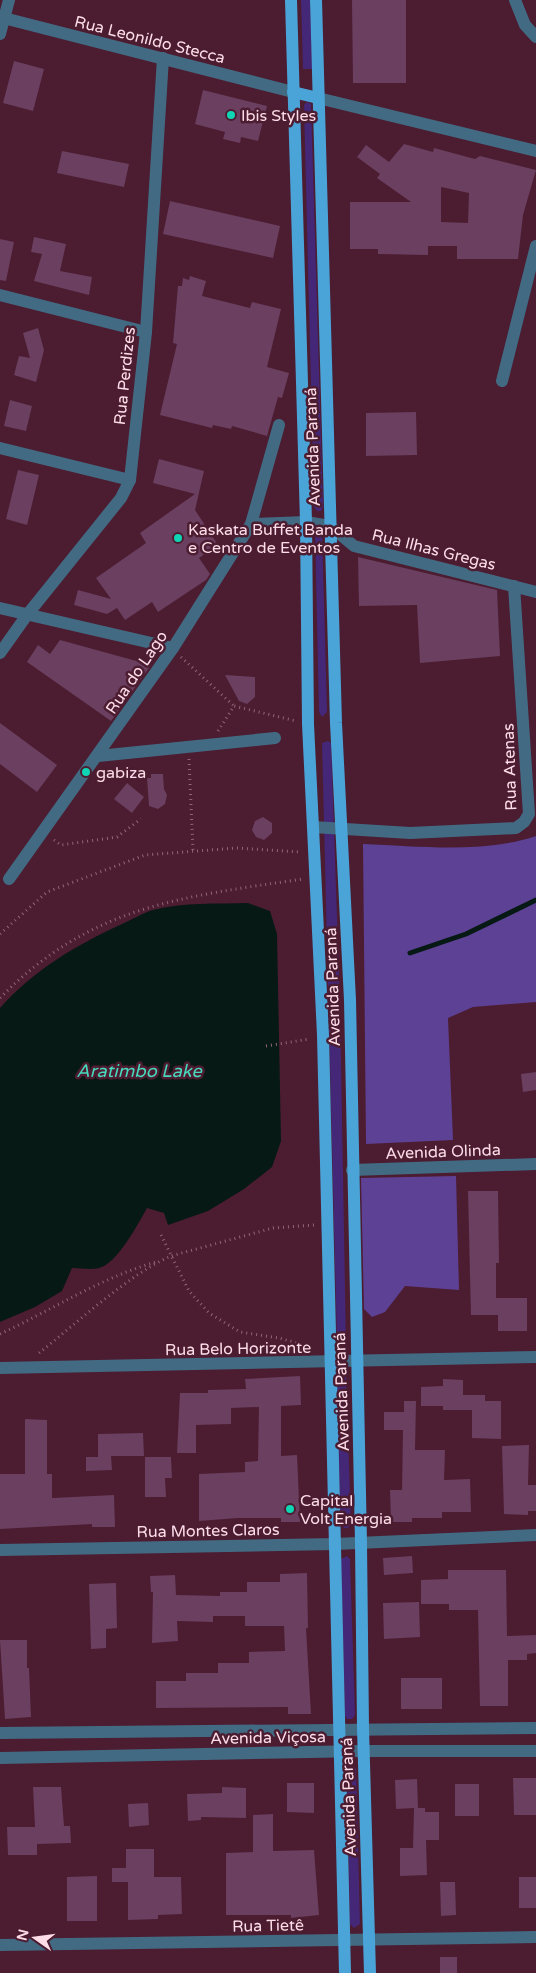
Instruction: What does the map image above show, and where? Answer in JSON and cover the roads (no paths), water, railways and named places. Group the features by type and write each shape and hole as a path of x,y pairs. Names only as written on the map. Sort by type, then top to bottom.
{"main road":[{"name":"Avenida Paraná","path":"290,0 306,522 308,724 323,1035 345,1973"},
{"name":"Avenida Paraná","path":"316,0 330,526 341,828 350,1000 361,1543 362,1728 370,1973"},
{"path":"292,92 318,98"}],"street":[{"path":"0,34 2,18 9,0"},
{"path":"515,0 525,25 536,37"},
{"name":"Rua Leonildo Stecca","path":"2,18 292,92"},
{"name":"Rua Perdizes","path":"0,653 27,615 121,498 130,480 146,332 163,58"},
{"path":"318,98 536,151"},
{"path":"502,381 536,246"},
{"path":"0,295 146,332"},
{"name":"Rua do Lago","path":"9,879 98,756 172,648 251,524 279,425"},
{"path":"0,448 130,480"},
{"path":"251,524 306,522 330,526"},
{"name":"Rua Ilhas Gregas","path":"330,526 354,546 536,592"},
{"name":"Rua Atenas","path":"313,827 410,833 516,828 524,822 529,814 514,586"},
{"path":"0,608 172,648"},
{"path":"98,756 275,738"},
{"name":"Avenida Olinda","path":"352,1170 536,1164"},
{"name":"Rua Belo Horizonte","path":"0,1368 536,1357"},
{"name":"Rua Montes Claros","path":"0,1550 335,1544 536,1534"},
{"name":"Avenida Viçosa","path":"0,1733 362,1728 536,1728"},
{"name":"Avenida Viçosa","path":"0,1758 364,1751 536,1751"},
{"name":"Rua Tietê","path":"0,1945 536,1937"}],"water":[{"name":"Aratimbo Lake","path":"248,903 270,911 277,934 281,1141 272,1167 244,1189 208,1211 168,1225 164,1213 147,1208 120,1251 106,1265 96,1269 72,1268 62,1291 35,1307 0,1322 0,1008 41,970 56,960 88,941 145,913 164,907"}],"waterway":[{"path":"410,953 466,934 536,900"}],"place":[{"name":"Ibis Styles","path":"231,115"},
{"name":"Kaskata Buffet Banda e Centro de Eventos","path":"178,538"},
{"name":"gabiza","path":"86,772"},
{"name":"Capital Volt Energia","path":"290,1509"}]}
